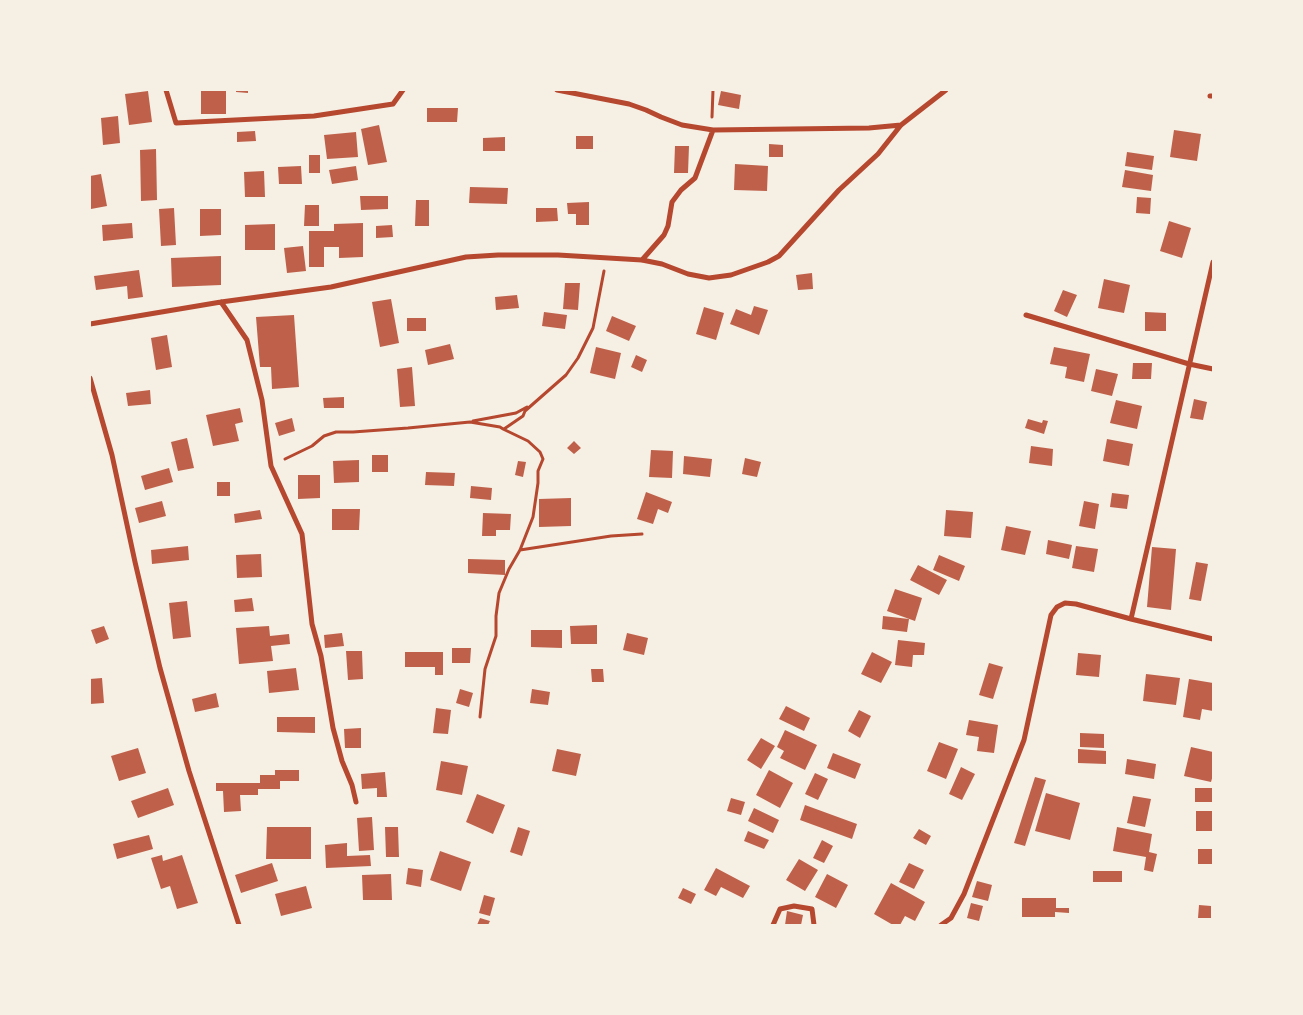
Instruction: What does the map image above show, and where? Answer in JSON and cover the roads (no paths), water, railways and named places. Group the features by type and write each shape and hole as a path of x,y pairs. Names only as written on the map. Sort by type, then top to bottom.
{"street":[{"path":"166,90 176,122 314,116 393,104 403,90"},
{"path":"557,90 630,104 682,125 713,130 869,128 901,125"},
{"path":"90,324 222,302 331,288 466,257 558,255 642,260 708,278 731,275 768,262 779,256 839,190 878,154 901,125 946,90"},
{"path":"642,260 664,235 668,226 672,202 681,190 695,178 713,130"},
{"path":"1131,619 1213,262"},
{"path":"222,302 248,340 262,400 271,466 302,534 312,624 321,656 333,728 356,802"},
{"path":"1026,314 1189,364 1213,369"},
{"path":"90,378 112,455 160,668 189,771 239,925"},
{"path":"941,925 951,918 964,894 1024,740 1051,615 1057,607 1065,603 1076,604 1213,640"},
{"path":"773,925 780,909 794,906 812,909 814,925"}]}
